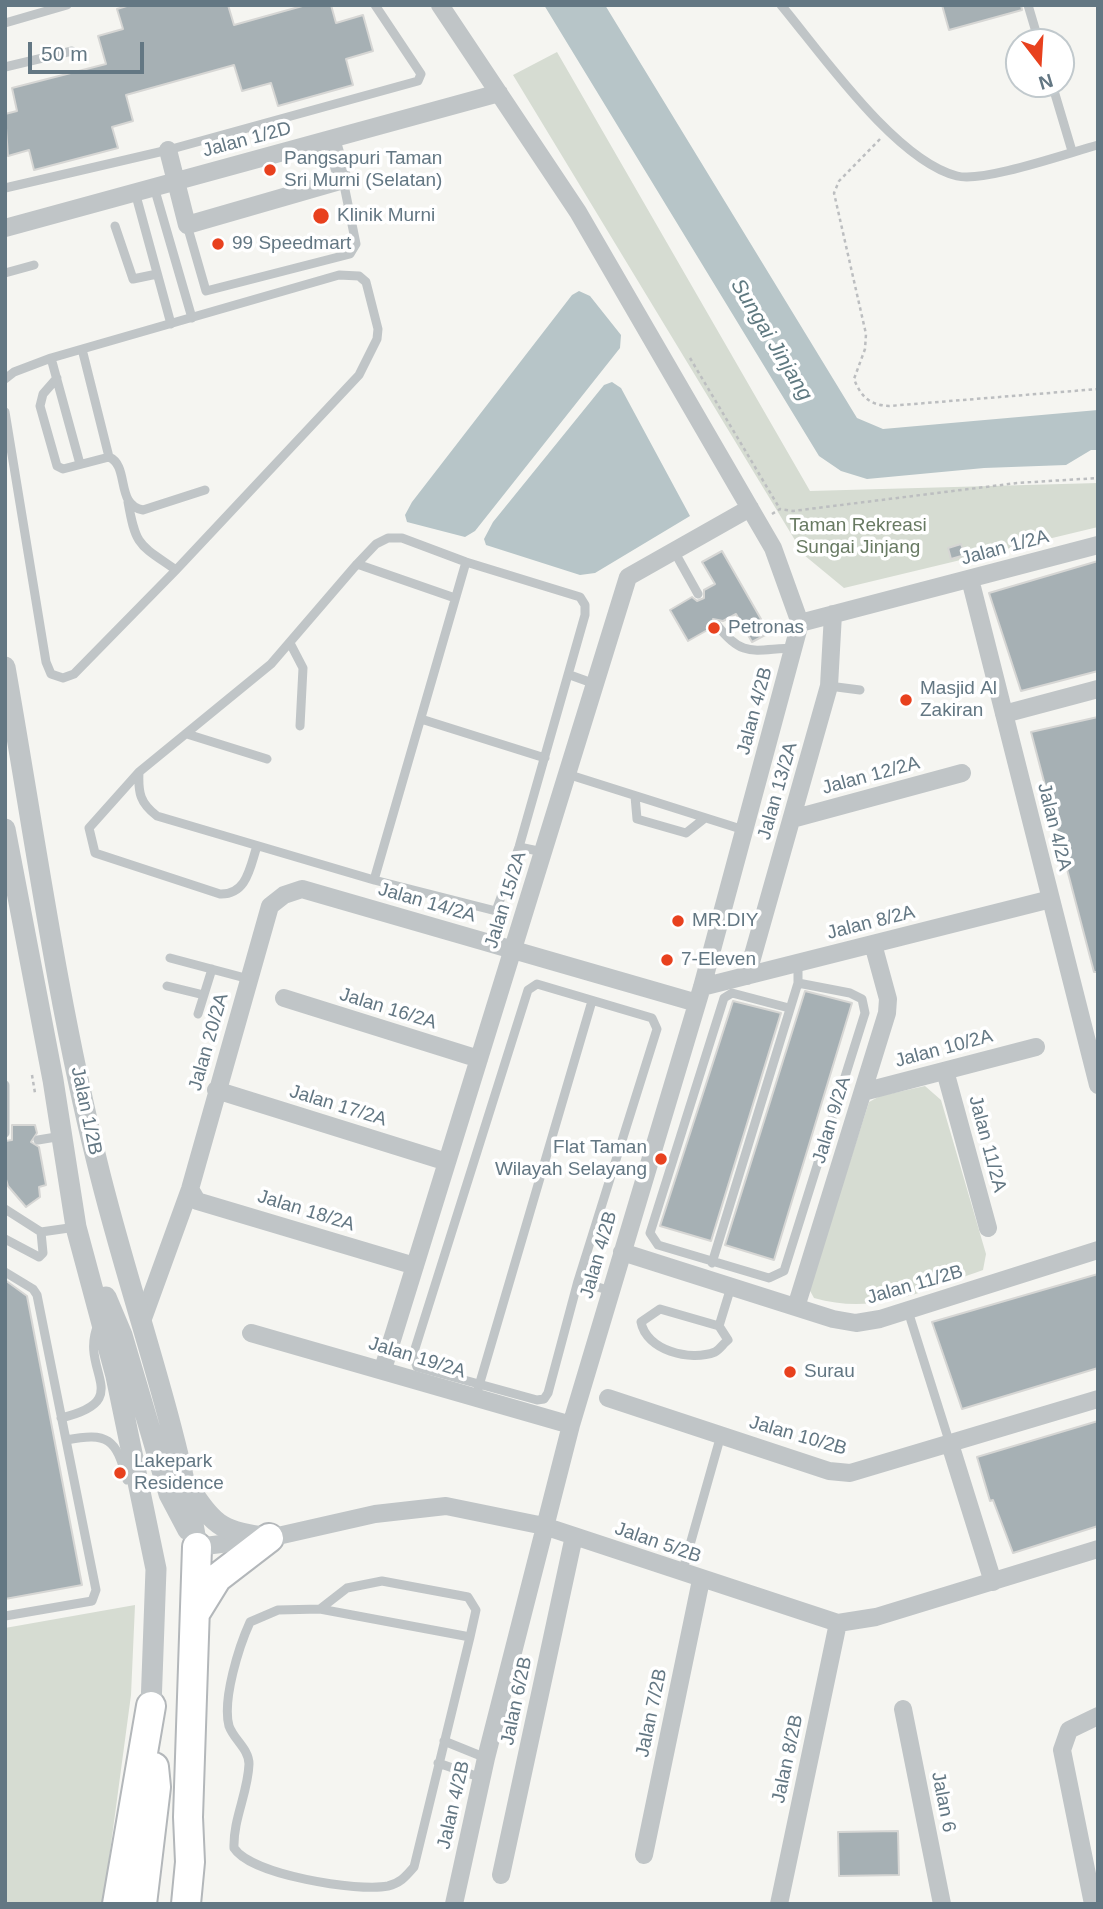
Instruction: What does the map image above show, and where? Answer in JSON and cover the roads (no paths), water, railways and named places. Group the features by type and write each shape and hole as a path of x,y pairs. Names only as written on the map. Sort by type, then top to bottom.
{"highway":[{"path":"196,1612 217,1578 269,1538"},
{"path":"186,1904 190,1862 188,1817 197,1547"},
{"path":"117,1904 150,1706"},
{"path":"142,1904 156,1787 150,1706"},
{"path":"168,1904 188,1817"}],"street":[{"path":"440,5 578,212 773,548 800,623"},
{"name":"Jalan 1/2D","path":"5,228 499,93"},
{"path":"168,150 187,225 343,180 331,139"},
{"name":"Jalan 15/2A","path":"383,1369 628,577 750,508"},
{"name":"Jalan 1/2A","path":"800,623 1098,545"},
{"name":"Jalan 4/2A","path":"970,579 1051,899 1092,1041 1098,1085"},
{"name":"Jalan 13/2A","path":"747,976 829,686 833,614"},
{"name":"Jalan 4/2B","path":"454,1904 486,1758 571,1425 700,995 800,623"},
{"name":"Jalan 1/2B","path":"5,667 96,1161 185,1482 197,1547"},
{"path":"1004,714 1098,689"},
{"name":"Jalan 12/2A","path":"792,819 962,773"},
{"name":"Jalan 1/2B","path":"5,829 62,1136 76,1227 101,1317 156,1569 150,1706"},
{"name":"Jalan 14/2A","path":"270,906 284,894 302,889 513,950 700,995"},
{"name":"Jalan 8/2A","path":"700,995 747,976 1051,899"},
{"name":"Jalan 20/2A","path":"141,1324 190,1189 270,906"},
{"name":"Jalan 9/2A","path":"796,1307 863,1092 888,999 873,944"},
{"name":"Jalan 16/2A","path":"284,998 479,1059"},
{"name":"Jalan 10/2A","path":"863,1092 1036,1046"},
{"name":"Jalan 11/2A","path":"945,1070 988,1228"},
{"name":"Jalan 17/2A","path":"216,1090 447,1162"},
{"name":"Jalan 18/2A","path":"190,1189 197,1201 415,1266"},
{"name":"Jalan 11/2B","path":"622,1252 796,1307 856,1323 908,1311 1098,1250"},
{"path":"90,1276 112,1306 169,1494 197,1547"},
{"name":"Jalan 19/2A","path":"251,1333 383,1369 478,1391 571,1425"},
{"name":"Jalan 10/2B","path":"608,1398 828,1471 850,1473 1098,1399"},
{"path":"950,1444 993,1582"},
{"path":"185,1482 206,1512 230,1532 269,1538"},
{"name":"Jalan 5/2B","path":"197,1547 269,1538 375,1514 446,1506 544,1526 838,1623 876,1618 1098,1549"},
{"name":"Jalan 6/2B","path":"501,1875 574,1536"},
{"name":"Jalan 7/2B","path":"644,1855 701,1580"},
{"name":"Jalan 8/2B","path":"779,1904 838,1623"},
{"name":"Jalan 6","path":"904,1709 942,1904"},
{"path":"1092,1718 1069,1730 1062,1749 1092,1868 1093,1904"}],"lane":[{"path":"5,23 67,5"},
{"path":"5,188 168,150 418,81 421,74 374,5"},
{"path":"781,5 888,131 931,164 958,177 986,175 1098,145"},
{"path":"1028,5 1035,28"},
{"path":"5,66 72,51"},
{"path":"1056,98 1072,151"},
{"path":"187,225 206,291 350,254 356,244 343,180"},
{"path":"154,187 192,318"},
{"path":"135,192 171,324"},
{"path":"115,226 133,279 157,274"},
{"path":"5,273 34,265"},
{"path":"5,379 14,372 51,358 339,275 359,276 366,282 378,329 377,339 359,375 176,570 74,674 63,678 51,674 46,662 5,412"},
{"path":"82,349 108,457 116,464 128,502 134,536 140,545 176,570"},
{"path":"51,358 80,464"},
{"path":"57,379 43,394 40,406 57,466 63,469 108,457"},
{"path":"128,502 135,509 143,510 205,490"},
{"path":"139,772 138,794 146,807 157,816 374,880 496,911 519,847 570,675 585,615 585,605 580,597 466,562 402,538 388,538 376,544 357,564 290,643 262,671 139,772 89,828 95,853 220,894 231,895 243,887 257,846"},
{"path":"674,551 698,594"},
{"path":"374,880 466,562"},
{"path":"357,564 455,598"},
{"path":"717,625 732,645 743,649 794,648"},
{"path":"290,643 303,668 300,726"},
{"path":"570,675 595,684"},
{"path":"829,686 859,690"},
{"path":"421,719 545,758"},
{"path":"187,734 267,759"},
{"path":"567,774 744,830"},
{"path":"635,796 637,819 686,833 705,818"},
{"path":"519,847 543,852"},
{"path":"170,958 249,979"},
{"path":"712,1263 798,983 797,963"},
{"path":"198,1014 212,969"},
{"path":"789,1008 732,993 724,998 650,1233 658,1245 769,1278 784,1271 864,1013 862,999 850,993 798,983"},
{"path":"537,984 652,1018 657,1029 578,1281 548,1394 544,1399 478,1391 417,1367 413,1355 528,990 537,984"},
{"path":"167,986 204,995"},
{"path":"478,1391 593,1001"},
{"path":"5,1085 5,1133"},
{"path":"38,1140 62,1136"},
{"path":"5,1209 41,1232 76,1227"},
{"path":"5,1239 39,1257 43,1253 41,1232"},
{"path":"5,1272 33,1289 37,1295 96,1597 92,1601 5,1616"},
{"path":"578,1281 611,1291"},
{"path":"719,1326 660,1309 641,1322 643,1334 651,1343 684,1354 716,1352 728,1340 719,1326 731,1287"},
{"path":"908,1311 950,1444"},
{"path":"61,1418 91,1410 99,1400 101,1383 93,1349 94,1332 101,1317"},
{"path":"66,1440 95,1435 116,1446 137,1506 145,1514"},
{"path":"682,1573 721,1435"},
{"path":"320,1609 347,1588 373,1582 468,1597 474,1603 470,1637 414,1867 401,1882 387,1886 353,1886 282,1873 237,1854 233,1838 248,1780 248,1757 228,1723 236,1652 250,1622 278,1610 320,1609 470,1637"},
{"path":"444,1741 486,1758"},
{"path":"438,1763 482,1778"}],"water":[{"name":"Sungai Jinjang","path":"544,5 605,5 857,418 883,429 1098,410 1098,450 1091,450 1066,465 984,468 867,479 841,471 819,456"},
{"path":"579,291 590,296 621,335 620,348 475,531 465,537 407,522 405,515 412,502 572,295"},
{"path":"612,382 621,388 690,516 595,573 580,575 486,545 484,539 493,522 604,385"}],"place":[{"name":"Pangsapuri Taman Sri Murni (Selatan)","path":"270,170"},
{"name":"Klinik Murni","path":"321,216"},
{"name":"99 Speedmart","path":"218,244"},
{"name":"Petronas","path":"714,628"},
{"name":"Masjid Al Zakiran","path":"906,700"},
{"name":"MR.DIY","path":"678,921"},
{"name":"7-Eleven","path":"667,960"},
{"name":"Flat Taman Wilayah Selayang","path":"661,1159"},
{"name":"Surau","path":"790,1372"},
{"name":"Lakepark Residence","path":"120,1473"}],"park label":[{"name":"Taman Rekreasi Sungai Jinjang","path":"858,537"}]}
